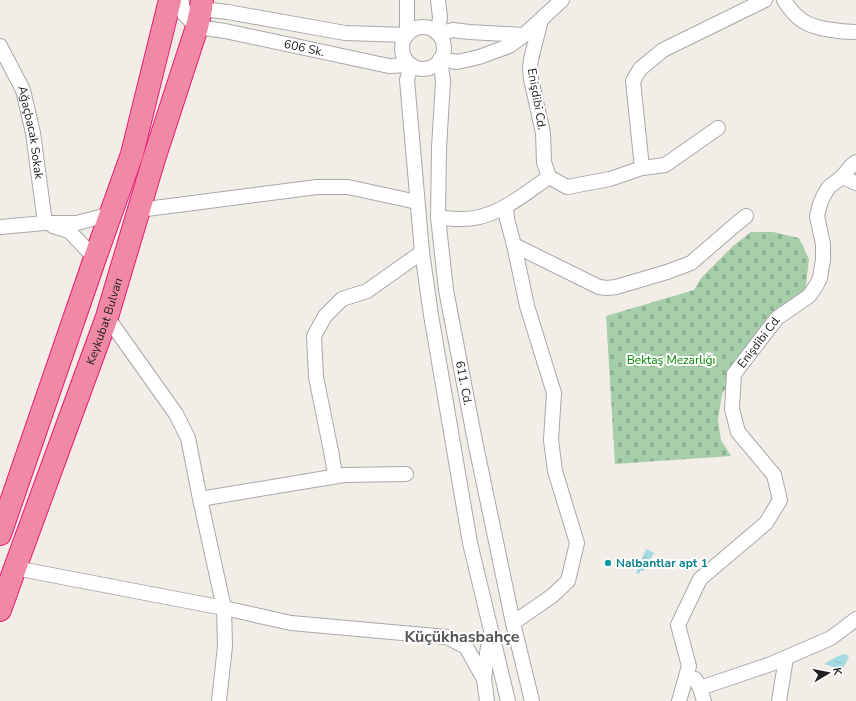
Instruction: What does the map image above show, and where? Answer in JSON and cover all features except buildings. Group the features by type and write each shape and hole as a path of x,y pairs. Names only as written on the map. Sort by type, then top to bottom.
{"highway":[{"path":"0,534 132,154 158,50 191,10"},
{"name":"Keykubat Bulvarı","path":"0,610 107,317 154,159 191,10"}],"street":[{"path":"181,0 191,10"},
{"path":"407,0 407,35"},
{"path":"438,0 440,17 438,34"},
{"path":"440,59 457,62 509,46 524,35 562,0"},
{"path":"642,168 633,81 640,69 663,50 765,0"},
{"path":"784,0 790,9 803,22 818,28 856,32"},
{"name":"606 Sk.","path":"191,10 228,12 345,34 407,35"},
{"name":"606 Sk.","path":"191,10 225,31 389,66 411,65"},
{"name":"Enişdibi Cd.","path":"541,20 531,59 530,69 543,133 544,162 549,177"},
{"path":"426,28 438,34 442,40 443,53 436,64 430,68 424,69 411,65 406,60 403,54 403,40 412,30 426,28"},
{"path":"438,34 453,30 524,35"},
{"name":"Ağaçbacak Sokak","path":"0,46 23,90 33,133 45,223"},
{"name":"611. Cd.","path":"440,59 443,81 439,148 438,217 446,290 475,441 513,623 532,701"},
{"name":"611. Cd.","path":"411,65 407,80 422,252 431,315 470,543 508,701"},
{"path":"438,217 445,219 466,220 489,215 506,206 549,177 567,187 610,178 642,168 665,165 718,128"},
{"name":"Enişdibi Cd.","path":"702,694 689,666 678,625 700,578 766,522 780,500 774,475 738,432 732,409 734,374 777,318 809,296 816,286 820,278 823,244 817,216 820,204 829,187 842,177 856,162"},
{"path":"842,177 856,182"},
{"path":"139,210 317,186 348,187 417,202"},
{"path":"506,206 507,219 527,306 554,393 551,440 555,471 577,543 568,581 552,596 513,623"},
{"path":"0,227 45,223 77,223 111,214"},
{"path":"514,245 599,287 616,287 667,272 691,263 746,216"},
{"path":"45,223 69,231 95,258"},
{"path":"335,476 316,377 314,336 325,316 342,299 367,291 422,252"},
{"path":"107,317 176,414 188,438 224,608 225,646 219,701"},
{"path":"200,499 335,476 406,474"},
{"path":"15,568 224,608 291,623 447,637 466,647 484,679"},
{"path":"702,694 831,638 856,619"},
{"path":"487,701 484,679 491,633"},
{"path":"779,701 786,658"},
{"path":"679,701 689,666"}],"green space":[{"name":"Bektaş Mezarlığı","path":"751,232 773,232 799,238 809,259 805,294 751,348 722,394 718,420 721,440 731,456 615,464 606,316 694,290 702,277 733,246"}],"water":[{"path":"646,549 654,553 644,571 641,570 639,574 636,573"},
{"path":"845,654 849,657 842,670 824,664 838,656"}],"place":[{"name":"Nalbantlar apt 1","path":"608,563"}],"district":[{"name":"Küçükhasbahçe","path":"462,637"}]}
